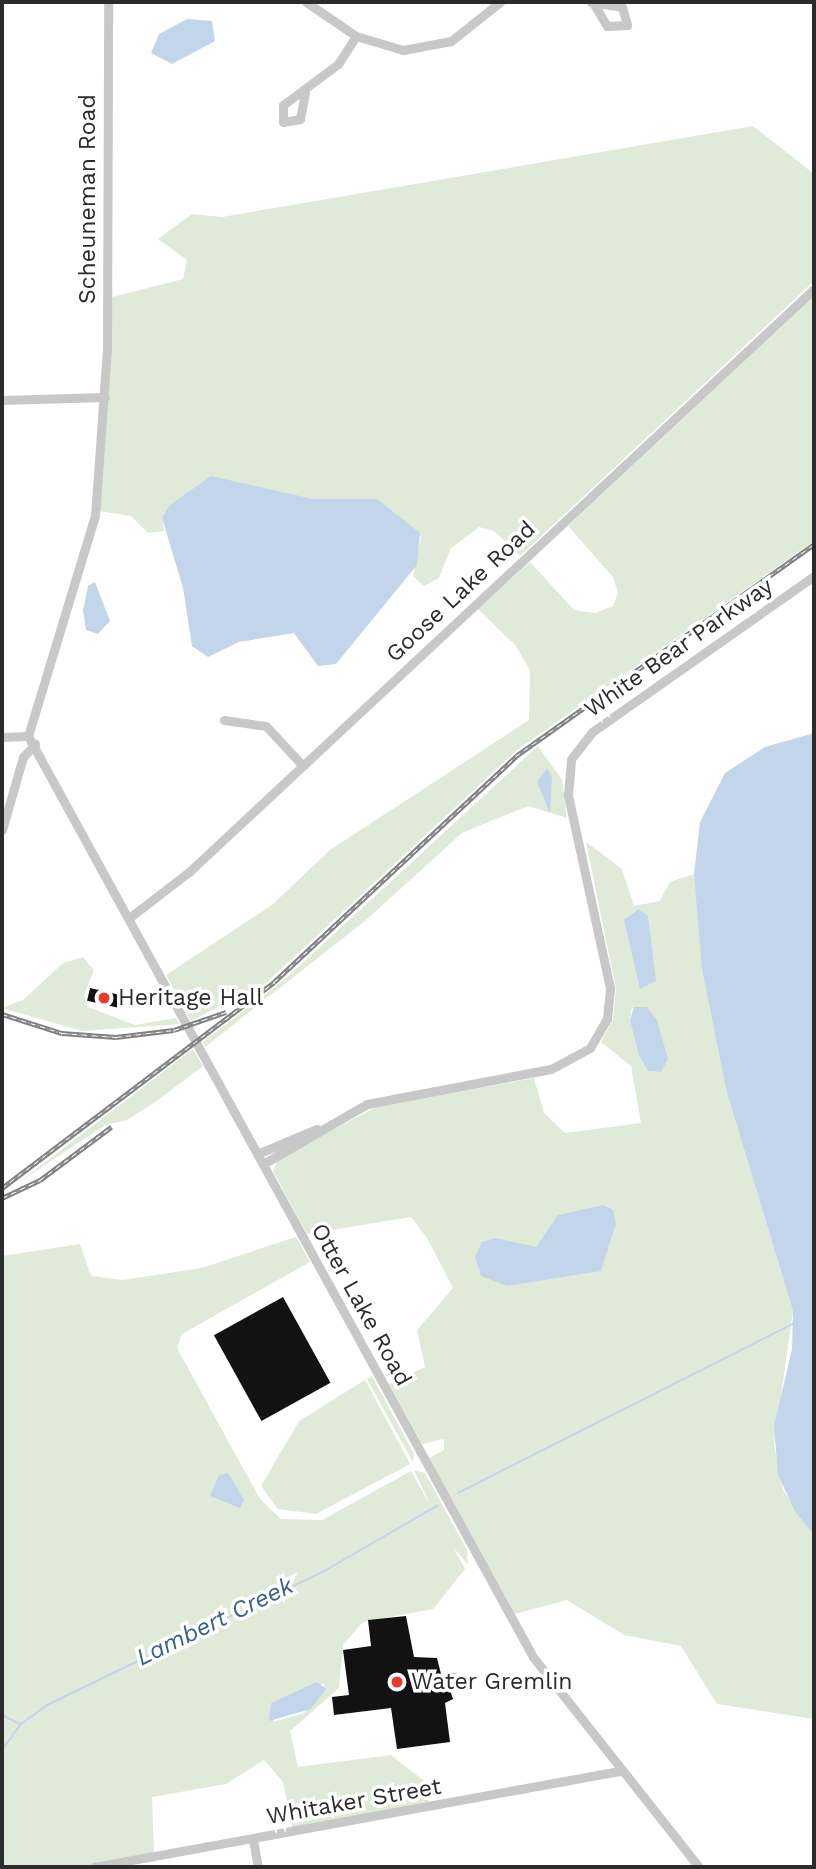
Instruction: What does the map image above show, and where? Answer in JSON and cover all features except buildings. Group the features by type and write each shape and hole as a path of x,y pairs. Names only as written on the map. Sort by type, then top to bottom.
{"street":[{"name":"Scheuneman Road","path":"28,736 95,516 105,397 108,2"},
{"path":"306,2 356,36 403,50 429,48 462,35 500,2"},
{"path":"305,93 356,36"},
{"name":"Goose Lake Road","path":"129,918 172,887 814,289"},
{"path":"2,400 105,397"},
{"name":"White Bear Parkway","path":"257,1154 374,1101 554,1068 590,1048 606,1021 611,991 568,795 571,759 592,732 814,576"},
{"path":"224,720 266,726 303,766"},
{"path":"2,737 28,736"},
{"name":"Otter Lake Road","path":"28,736 35,744 533,1657 618,1771 699,1867"},
{"path":"2,830 23,757 35,744"},
{"name":"White Bear Parkway","path":"262,1164 319,1128"},
{"name":"Whitaker Street","path":"94,1867 618,1771"},
{"path":"253,1840 258,1867"}],"green space":[{"path":"753,126 814,174 814,281 520,556 494,531 479,527 451,548 439,578 424,586 413,576 421,536 162,518 164,531 148,533 131,516 98,511 112,297 183,279 187,260 158,239 192,214 222,217"},
{"path":"814,296 814,541 517,750 266,983 191,1021 166,975 272,905 330,850 529,720 530,670 516,646 478,609 530,562 574,610 595,613 613,606 618,593 613,577 568,526"},
{"path":"538,746 562,780 567,818 528,806 462,833 366,920 205,1047 203,1042 285,979"},
{"path":"586,842 622,869 634,906 660,901 670,882 694,874 727,1093 793,1311 774,1444 783,1490 814,1534 814,1719 717,1704 681,1646 624,1635 567,1600 515,1614 429,1458 444,1450 444,1439 422,1444 389,1384 425,1367 417,1330 453,1288 427,1238 411,1217 307,1234 273,1171 278,1159 376,1107 534,1078 544,1113 565,1133 641,1123 631,1066 601,1042 613,1019 616,989","holes":["647,1007 668,1059 656,1073 630,1020 632,1008"]},
{"path":"83,957 94,970 84,995 88,1007 135,1025 176,1018 180,1024 82,1031 2,1008 23,1000 63,963"},
{"path":"193,1049 203,1066 127,1120 105,1125 18,1183"},
{"path":"296,1237 310,1262 182,1334 177,1348 260,1499 281,1519 322,1520 411,1471 431,1506 414,1470 425,1473 467,1550 468,1565 453,1547 465,1569 433,1609 363,1622 343,1645 339,1688 290,1731 298,1767 391,1755 428,1784 429,1806 293,1829 283,1782 264,1760 226,1784 152,1797 154,1854 76,1867 2,1867 2,1256 80,1244 91,1276 123,1280 202,1268","holes":["325,1683 304,1713 274,1722 271,1703"]},
{"path":"372,1376 414,1454 413,1462 367,1379"},
{"path":"365,1380 410,1464 316,1514 278,1509 261,1486 299,1421"}],"water":[{"path":"187,19 212,21 215,41 172,64 151,53 159,34"},
{"path":"211,476 313,499 377,499 420,533 417,565 336,664 318,666 294,633 239,642 208,657 192,646 183,588 162,518 170,505"},
{"path":"95,582 110,621 98,634 86,630 83,610 88,586"},
{"path":"814,733 814,1534 796,1513 778,1475 774,1426 792,1349 793,1311 727,1093 702,969 694,874 700,822 725,773 765,747"},
{"path":"547,768 552,777 550,813 537,782"},
{"path":"639,909 648,916 656,981 640,989 624,920"},
{"path":"634,1007 647,1007 657,1020 668,1059 661,1072 648,1071 639,1055 630,1020"},
{"path":"603,1205 613,1210 616,1223 601,1271 507,1286 481,1276 475,1257 482,1242 496,1238 536,1247 558,1215"},
{"path":"228,1473 244,1500 240,1508 210,1496 219,1475"},
{"path":"317,1682 326,1689 311,1709 269,1721 271,1703"}],"waterway":[{"name":"Lambert Creek","path":"458,1493 794,1323"},
{"name":"Lambert Creek","path":"2,1750 21,1724 47,1705 326,1570 438,1505"},
{"path":"2,1715 20,1724"}],"railway":[{"path":"2,1188 274,982 516,756 814,544"},
{"path":"2,1014 62,1033 116,1037 174,1030 226,1012"},
{"path":"2,1198 40,1180 111,1127"}],"place":[{"name":"Heritage Hall","path":"104,998"},
{"name":"Water Gremlin","path":"397,1682"}]}
